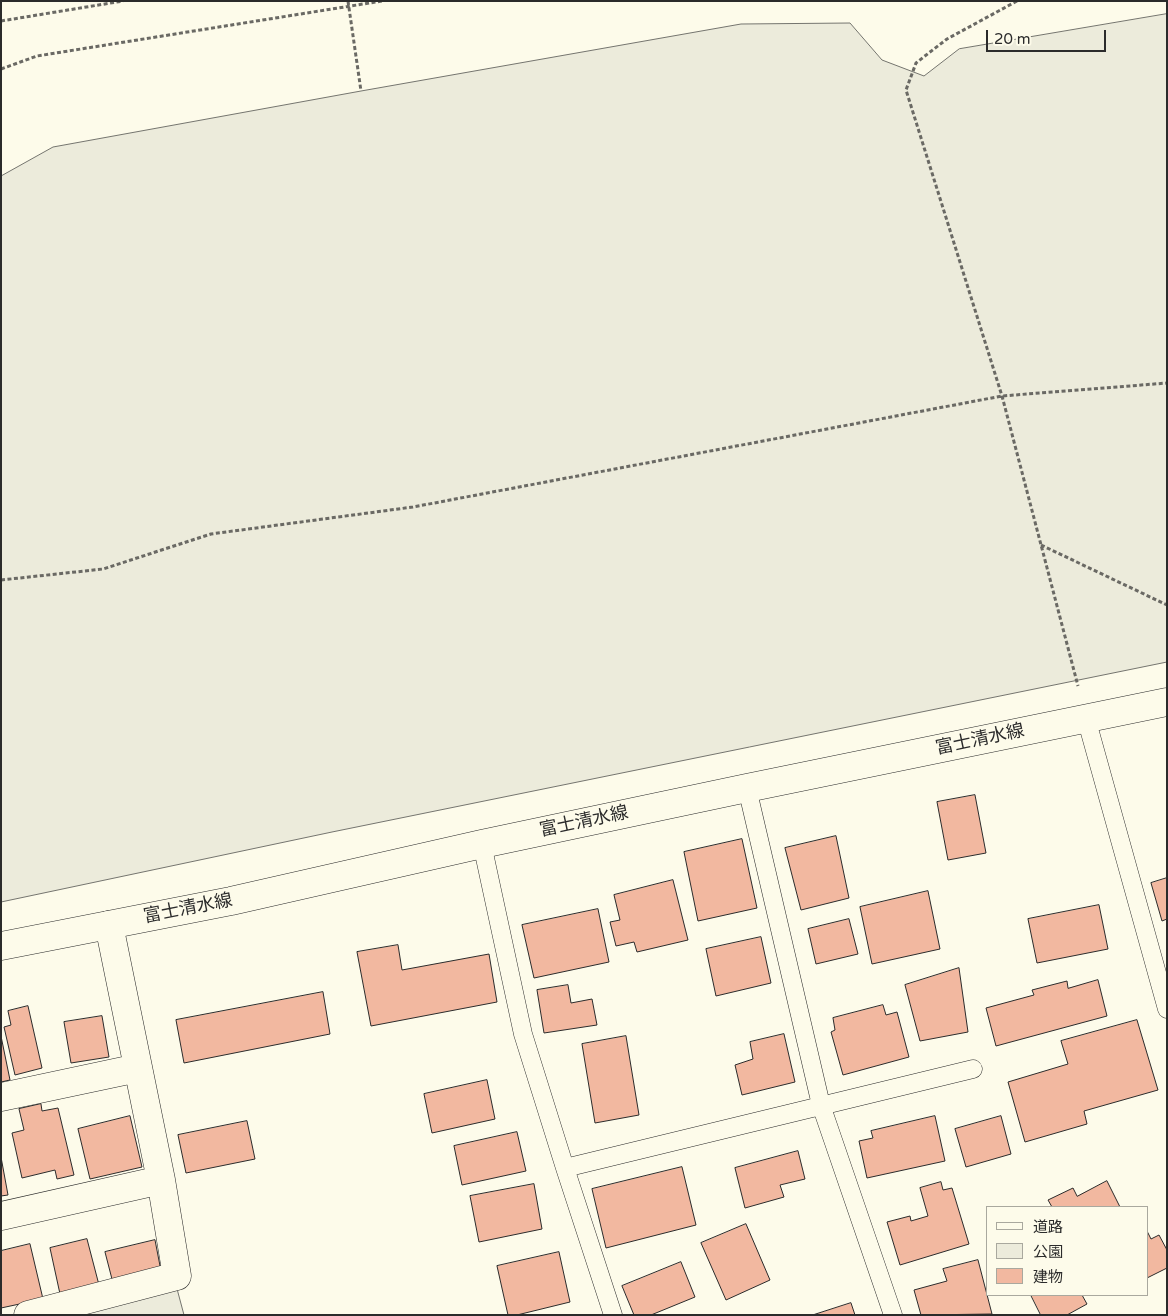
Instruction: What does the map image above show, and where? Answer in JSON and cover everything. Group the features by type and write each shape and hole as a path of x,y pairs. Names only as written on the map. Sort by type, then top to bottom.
{"main road":[{"name":"富士清水線","path":"1,946 231,901 482,844 1167,702"},
{"path":"28,1315 177,1276 161,1180 109,925"},
{"path":"1,1097 138,1068"},
{"path":"1,1216 161,1180"}],"lane":[{"path":"1086,718 1167,1008"},
{"path":"747,788 821,1105 893,1315"},
{"path":"482,844 524,1034 613,1315"},
{"path":"565,1168 973,1069"}],"path":[{"path":"1,21 123,1"},
{"path":"348,1 361,90"},
{"path":"1,69 37,56 382,1"},
{"path":"1017,1 947,39 916,63 906,90 1002,396 1086,718"},
{"path":"1,580 103,570 211,534 413,507 1002,396 1167,383"},
{"path":"1041,545 1167,605"}],"green space":[{"path":"1167,14 1167,662 332,832 1,902 1,176 53,147 741,24 850,23 882,60 924,76 959,49"},
{"path":"176,1285 184,1315 66,1315"}],"building":[{"path":"975,795 986,853 948,860 937,802"},
{"path":"836,836 849,898 801,910 785,848"},
{"path":"742,839 757,908 698,921 684,852"},
{"path":"1167,878 1167,919 1162,921 1151,883"},
{"path":"673,880 688,940 637,952 634,942 616,946 610,922 620,920 614,895"},
{"path":"928,891 940,949 872,964 860,907"},
{"path":"1099,905 1108,949 1037,963 1028,919"},
{"path":"598,909 609,962 534,978 522,925"},
{"path":"849,919 858,954 816,964 808,929"},
{"path":"761,937 771,983 716,996 706,949"},
{"path":"398,945 402,970 489,954 497,1002 371,1026 357,952"},
{"path":"959,968 968,1032 920,1041 905,985"},
{"path":"1098,980 1107,1016 996,1046 986,1008 1034,995 1032,990 1067,981 1068,988"},
{"path":"568,985 571,1003 592,999 597,1025 544,1033 537,990"},
{"path":"323,992 330,1034 184,1063 176,1020"},
{"path":"883,1005 886,1015 897,1012 909,1057 843,1075 831,1032 835,1030 833,1018"},
{"path":"28,1006 42,1068 15,1075 4,1027 11,1025 8,1011"},
{"path":"102,1016 109,1057 71,1063 64,1022"},
{"path":"1137,1020 1158,1090 1084,1111 1087,1124 1025,1142 1008,1082 1068,1064 1061,1041"},
{"path":"784,1034 795,1082 742,1095 735,1065 753,1059 750,1042"},
{"path":"1,1036 10,1080 1,1082"},
{"path":"626,1036 639,1115 595,1123 582,1044"},
{"path":"487,1080 495,1119 432,1133 424,1094"},
{"path":"41,1104 42,1111 58,1108 74,1175 57,1179 55,1170 22,1178 12,1133 24,1130 19,1109"},
{"path":"130,1116 142,1167 90,1179 78,1129"},
{"path":"935,1116 945,1161 867,1178 859,1141 873,1138 871,1131"},
{"path":"1001,1116 1011,1154 966,1167 955,1129"},
{"path":"247,1121 255,1159 186,1173 178,1135"},
{"path":"517,1132 526,1171 462,1185 454,1146"},
{"path":"798,1151 805,1179 780,1185 784,1197 745,1208 735,1168"},
{"path":"1,1157 8,1195 1,1196"},
{"path":"682,1167 696,1225 606,1248 592,1189"},
{"path":"1107,1181 1120,1206 1051,1206 1048,1200 1073,1188 1077,1196"},
{"path":"941,1182 943,1190 952,1188 969,1244 900,1265 887,1222 910,1216 911,1221 928,1216 920,1188"},
{"path":"534,1184 542,1229 479,1242 470,1196"},
{"path":"746,1224 770,1280 726,1300 701,1243"},
{"path":"1148,1233 1151,1239 1159,1235 1167,1250 1167,1268 1148,1278"},
{"path":"87,1239 99,1285 60,1294 50,1248"},
{"path":"155,1240 161,1271 113,1283 105,1252"},
{"path":"30,1244 43,1299 1,1308 1,1251"},
{"path":"559,1252 570,1302 517,1315 508,1315 497,1266"},
{"path":"978,1260 992,1314 921,1315 914,1290 947,1281 943,1269"},
{"path":"681,1262 695,1297 651,1315 634,1315 622,1286"},
{"path":"1032,1296 1083,1296 1087,1304 1067,1315 1041,1315"},
{"path":"851,1303 855,1315 813,1315"}]}
